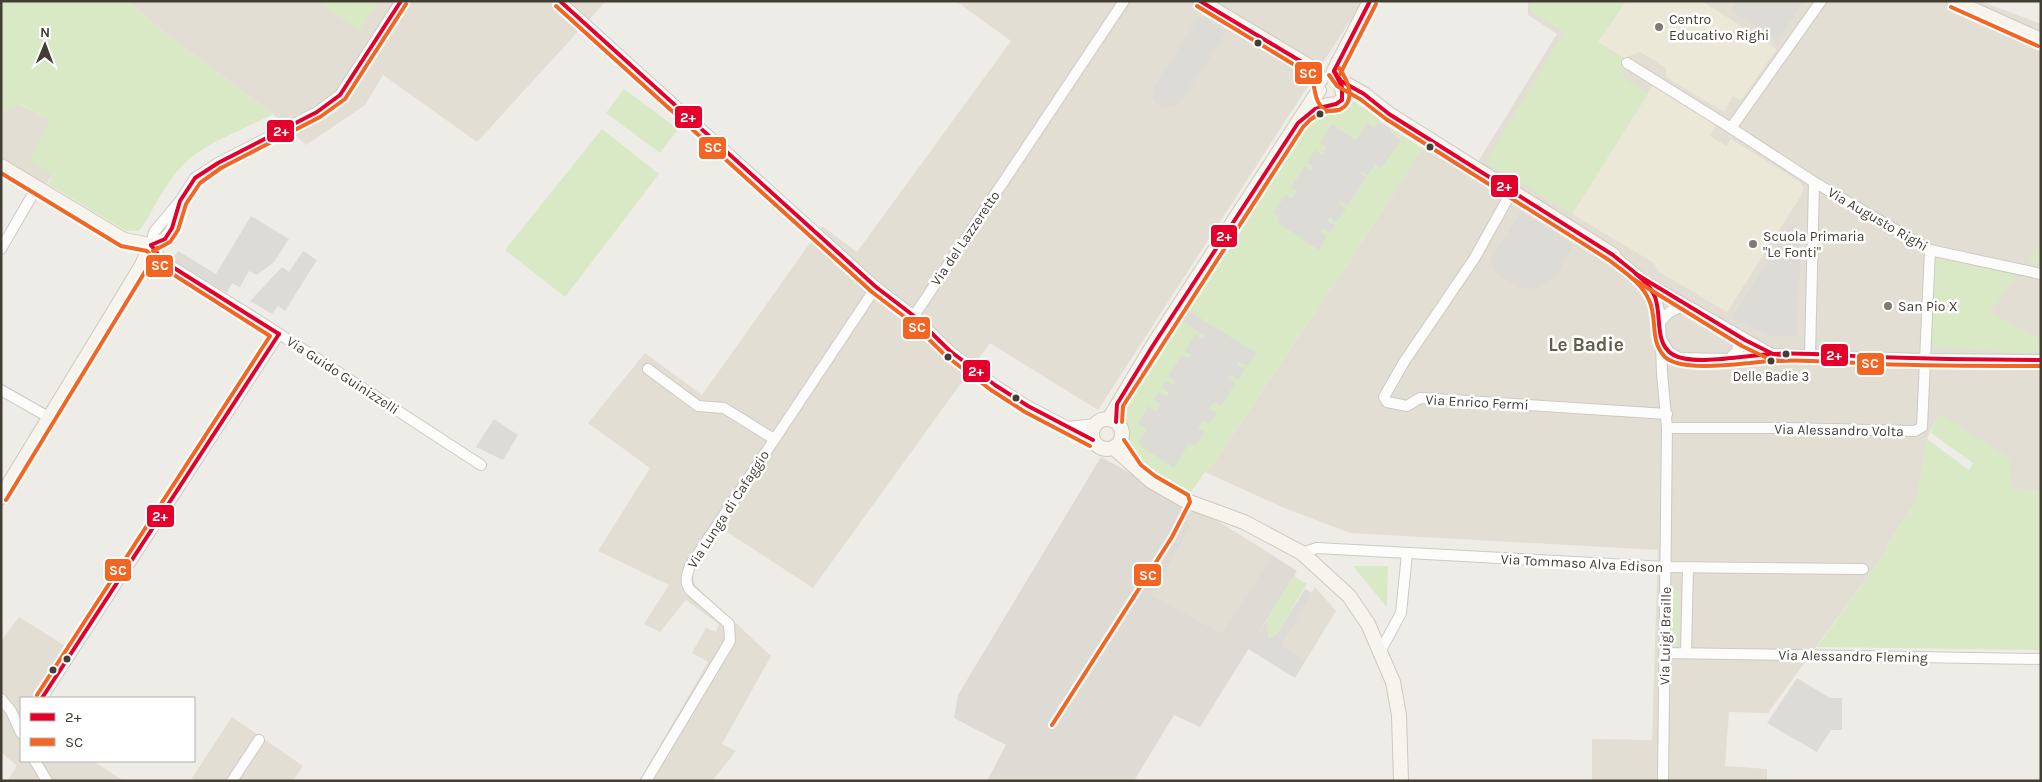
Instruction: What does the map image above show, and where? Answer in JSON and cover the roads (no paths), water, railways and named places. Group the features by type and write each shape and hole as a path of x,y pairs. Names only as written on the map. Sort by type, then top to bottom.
{"street":[{"path":"1,166 124,240 151,245 165,239 172,228 180,201 195,178 218,163 317,112 340,94 401,1"},
{"path":"560,1 876,287 914,316 950,351 988,380 1028,406 1068,427 1093,440 1104,449 1116,446 1122,435 1122,430 1107,422 1068,427"},
{"name":"Via del Lazzeretto","path":"914,316 1124,1"},
{"path":"1200,1 1325,77 1364,94 1367,99 1613,255 1642,279 1773,354"},
{"path":"1093,440 1092,432 1107,422 1152,347 1304,115 1370,1"},
{"path":"1732,128 1821,1"},
{"path":"1954,1 2041,40"},
{"name":"Via Augusto Righi","path":"1627,63 1732,128 1814,182 1930,250 2041,274"},
{"path":"1325,77 1344,97 1367,99"},
{"path":"1325,77 1322,98 1328,105"},
{"path":"1304,115 1328,105 1338,104 1344,97"},
{"path":"1810,356 1814,182"},
{"path":"1,249 37,187"},
{"name":"Via Enrico Fermi","path":"1512,191 1474,259 1384,396 1387,402 1407,406 1420,398 1667,414"},
{"path":"1,497 50,418 151,245"},
{"name":"Via Guido Guinizzelli","path":"151,245 163,261 481,465"},
{"name":"Via Alessandro Volta","path":"1667,428 1915,431 1922,428 1930,250"},
{"name":"Via Luigi Braille","path":"1642,279 1655,296 1660,323 1662,371 1667,414 1663,781"},
{"name":"Via Lunga di Cafaggio","path":"646,781 730,642 729,624 690,590 687,586 687,573 876,287"},
{"path":"1660,323 1665,315 1672,310 1680,307 1696,309"},
{"path":"43,697 279,334"},
{"path":"1729,359 1738,350 1736,334"},
{"path":"1661,339 1669,352 1679,358"},
{"path":"1662,371 1665,363 1679,358 1729,359 1773,354 1924,359 2041,360"},
{"path":"648,369 698,406 724,408 774,439"},
{"path":"1,390 50,418"},
{"path":"1116,446 1132,465 1151,481 1184,500 1244,522 1302,553 1349,596 1368,624 1381,650 1393,682 1399,714 1401,781"},
{"name":"Via Tommaso Alva Edison","path":"1302,553 1317,548 1688,568 1863,569"},
{"path":"1381,650 1401,612 1407,554"},
{"path":"1686,653 1688,568"},
{"name":"Via Alessandro Fleming","path":"1665,653 2041,659"},
{"path":"1,699 11,711 20,727"},
{"path":"232,781 259,740"},
{"path":"36,762 47,781"}],"place":[{"name":"Centro Educativo Righi","path":"1659,27"},
{"name":"Scuola Primaria \"Le Fonti\"","path":"1753,244"},
{"name":"San Pio X","path":"1888,306"},
{"name":"Delle Badie 3","path":"1771,361"}],"district":[{"name":"Le Badie","path":"1586,344"}]}
